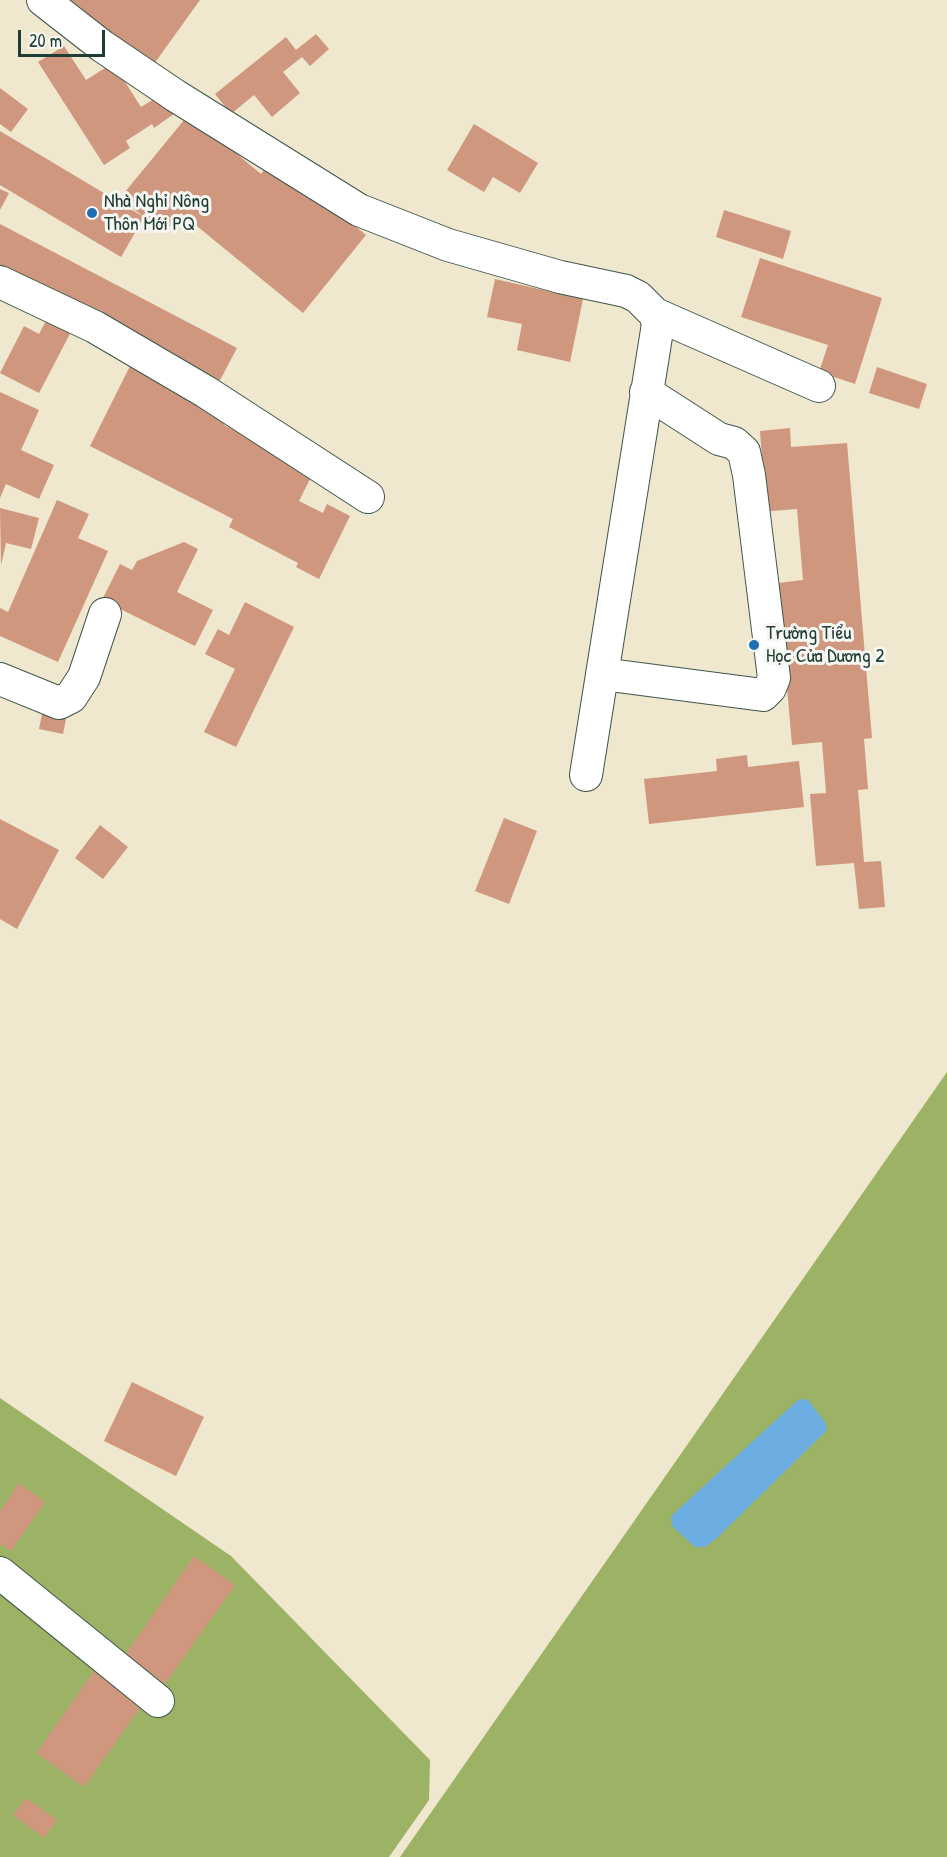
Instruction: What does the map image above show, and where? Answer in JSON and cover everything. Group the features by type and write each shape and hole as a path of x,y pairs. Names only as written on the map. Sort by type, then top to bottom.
{"street":[{"path":"43,0 102,46 176,96 359,210 448,245 560,277 626,291 638,297 655,314 819,386"},
{"path":"0,282 95,327 206,392 368,497"},
{"path":"586,775 658,324 655,314"},
{"path":"602,674 763,695 770,688 774,678 744,452 735,443 719,439 646,392"},
{"path":"0,679 47,700 59,703 70,697 84,677 105,614"},
{"path":"0,1573 158,1701"}],"green space":[{"path":"947,1072 947,1857 400,1857"},
{"path":"0,1398 231,1556 430,1760 429,1800 389,1857 0,1857"}],"water":[{"path":"807,1399 825,1422 827,1430 718,1537 705,1547 695,1547 672,1526 671,1516 798,1400"}],"building":[{"path":"67,0 200,0 154,64"},
{"path":"316,34 329,49 310,66 302,57 283,72 300,93 272,117 254,95 231,114 215,94 286,37 296,50"},
{"path":"64,46 86,80 113,63 141,107 162,94 174,114 154,128 152,124 126,141 130,148 104,165 38,62"},
{"path":"0,88 28,109 11,132 0,124"},
{"path":"189,114 261,174 273,158 366,235 303,313 181,213 164,233 120,198"},
{"path":"474,124 538,163 520,193 493,177 484,192 447,170"},
{"path":"0,131 144,217 121,257 0,185"},
{"path":"0,189 9,193 0,210"},
{"path":"724,210 791,231 783,259 716,237"},
{"path":"0,224 237,348 218,384 0,270"},
{"path":"760,258 882,298 855,384 819,372 828,345 741,317"},
{"path":"495,279 583,299 570,362 517,350 522,324 487,317"},
{"path":"48,317 72,330 39,393 0,373 24,326 39,334"},
{"path":"131,364 230,414 224,425 314,471 299,501 323,513 327,504 350,516 319,579 296,567 298,563 229,527 233,519 90,446"},
{"path":"877,367 927,384 919,409 869,393"},
{"path":"0,392 39,410 21,450 54,465 39,499 6,484 0,498"},
{"path":"790,428 791,447 847,443 872,738 864,739 868,789 858,790 864,862 881,861 885,907 859,909 854,863 816,866 810,794 826,793 822,742 792,745 778,583 803,580 797,509 758,512 753,459 762,458 760,431"},
{"path":"57,500 89,514 78,538 108,551 58,662 0,636 0,608 8,612"},
{"path":"0,508 39,518 31,549 6,543 1,565"},
{"path":"184,542 198,549 177,592 213,610 195,646 102,600 120,564 132,570 137,561"},
{"path":"245,602 294,627 236,747 204,732 235,669 205,654 218,629 229,635"},
{"path":"42,714 66,719 63,734 39,729"},
{"path":"747,755 748,767 799,761 804,807 649,824 644,779 717,771 716,759"},
{"path":"504,818 537,831 509,904 475,891"},
{"path":"0,819 59,850 17,929 0,919"},
{"path":"100,825 128,847 103,879 75,858"},
{"path":"132,1382 204,1417 176,1476 104,1441"},
{"path":"19,1483 45,1502 11,1551 0,1544 0,1511"},
{"path":"194,1556 235,1585 165,1684 125,1655"},
{"path":"97,1667 145,1701 84,1787 36,1753"},
{"path":"26,1798 57,1820 44,1838 13,1815"}],"place":[{"name":"Nhà Nghỉ Nông Thôn Mới PQ","path":"92,213"},
{"name":"Trường Tiểu Học Cửa Dương 2","path":"754,645"}]}
